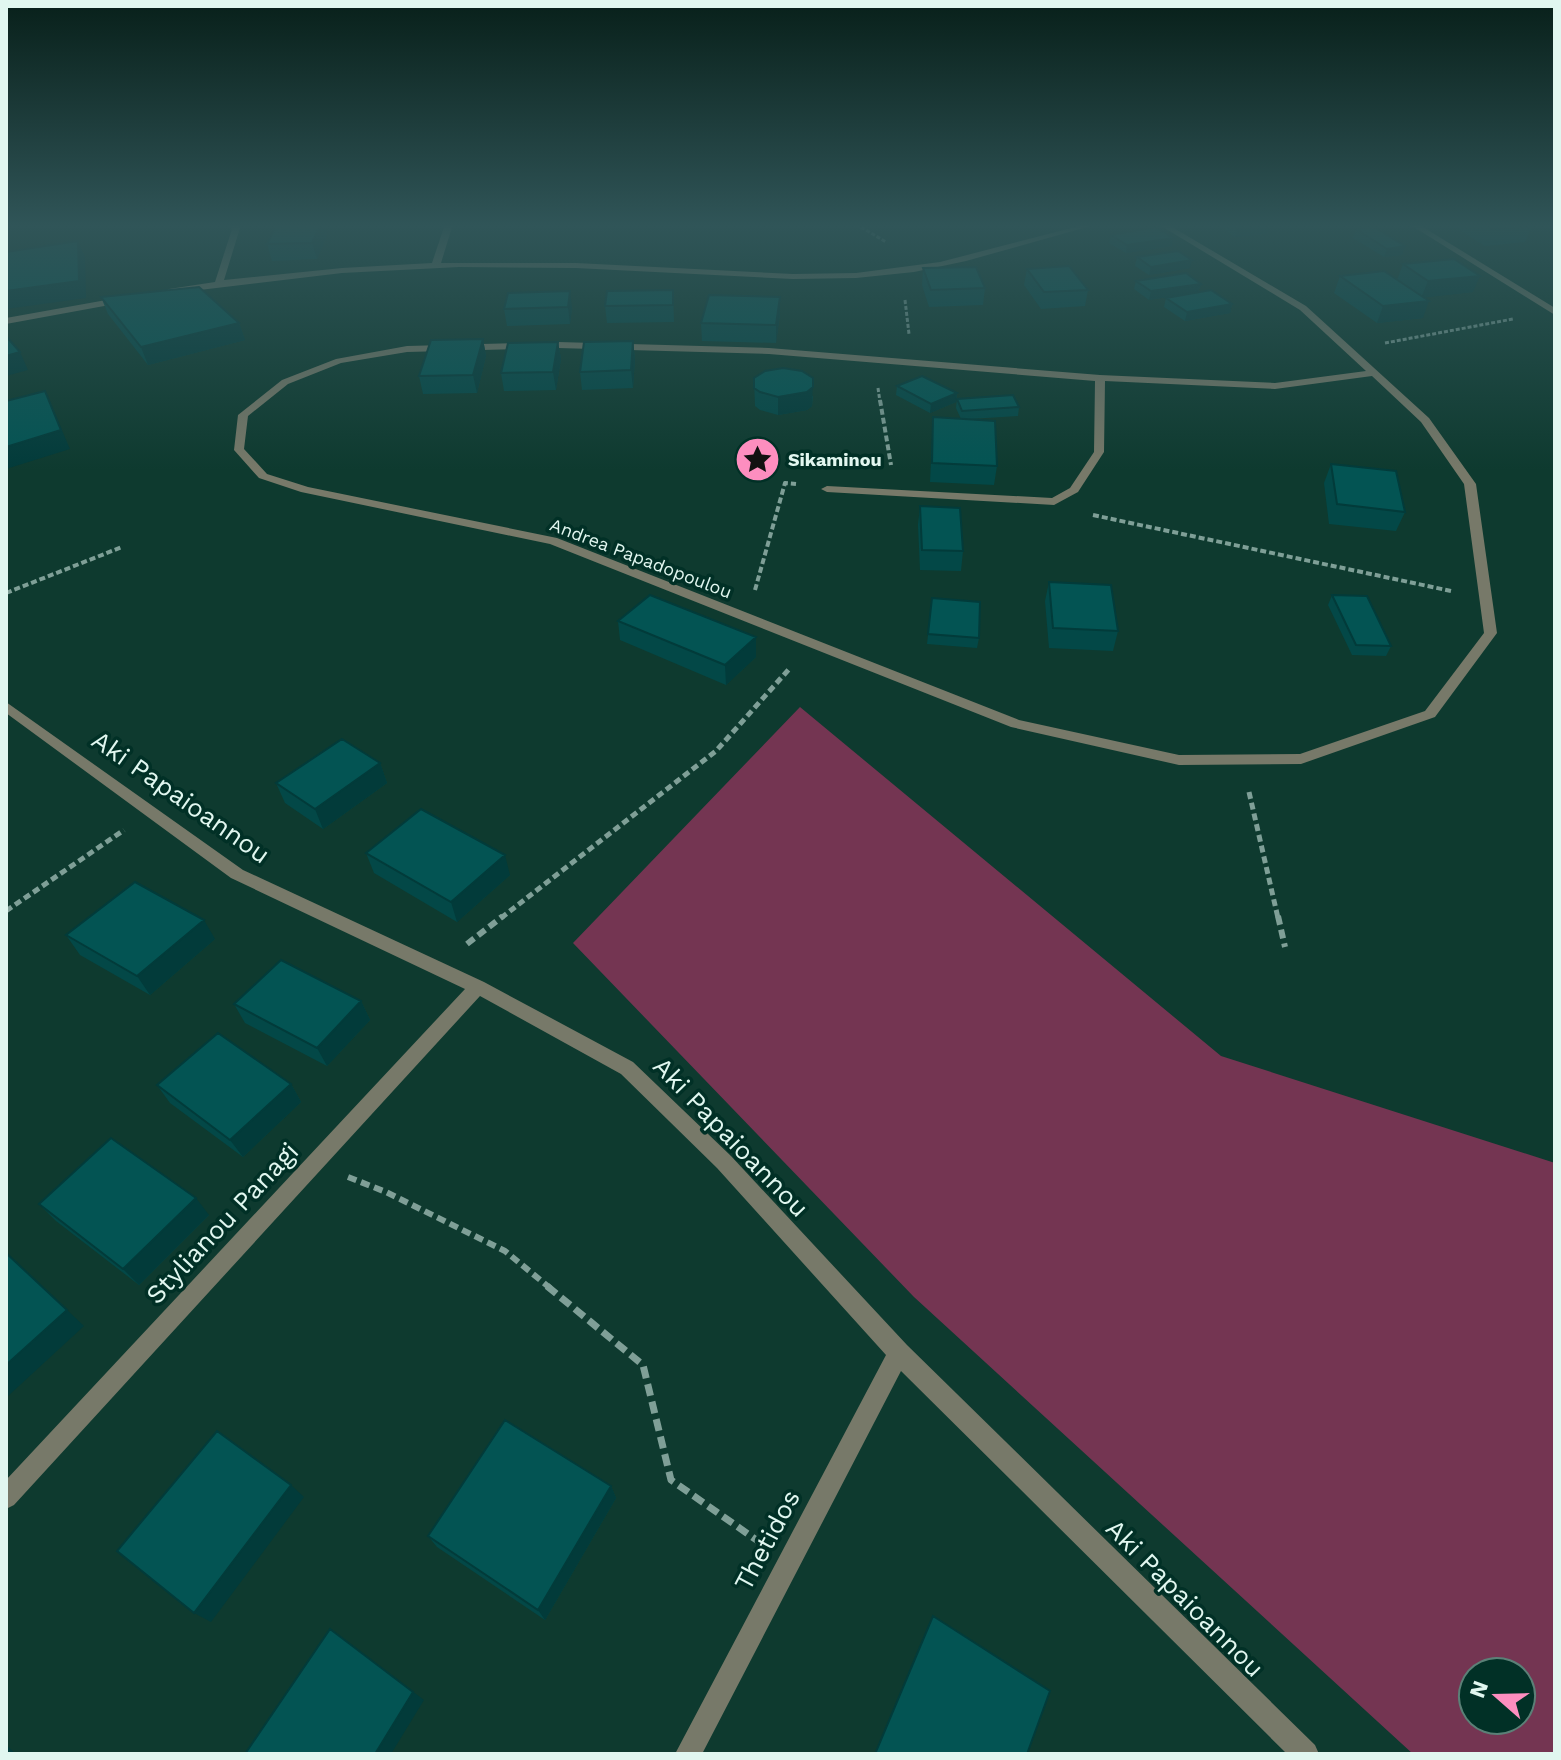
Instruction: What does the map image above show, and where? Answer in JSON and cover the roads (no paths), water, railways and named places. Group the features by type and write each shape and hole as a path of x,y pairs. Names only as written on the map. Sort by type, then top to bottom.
{"street":[{"path":"6,321 88,306"},
{"name":"Andrea Papadopoulou","path":"1300,306 1303,308 1349,350 1374,373 1425,420 1470,484 1491,633 1430,714 1301,759 1179,760 1016,724 553,541 305,490 263,476 239,450 243,415 285,382 339,361 407,349 558,345 769,351 1100,378 1275,386 1374,373"},
{"path":"827,489 1054,502 1074,490 1099,452 1100,378"},
{"name":"Aki Papaioannou","path":"6,706 237,874 478,987 627,1068 724,1162 899,1353 1306,1754"},
{"name":"Stylianou Panagi","path":"6,1497 478,987"},
{"name":"Thetidos","path":"688,1754 899,1353"}],"place":[{"name":"Sikaminou","path":"757,459"}]}
